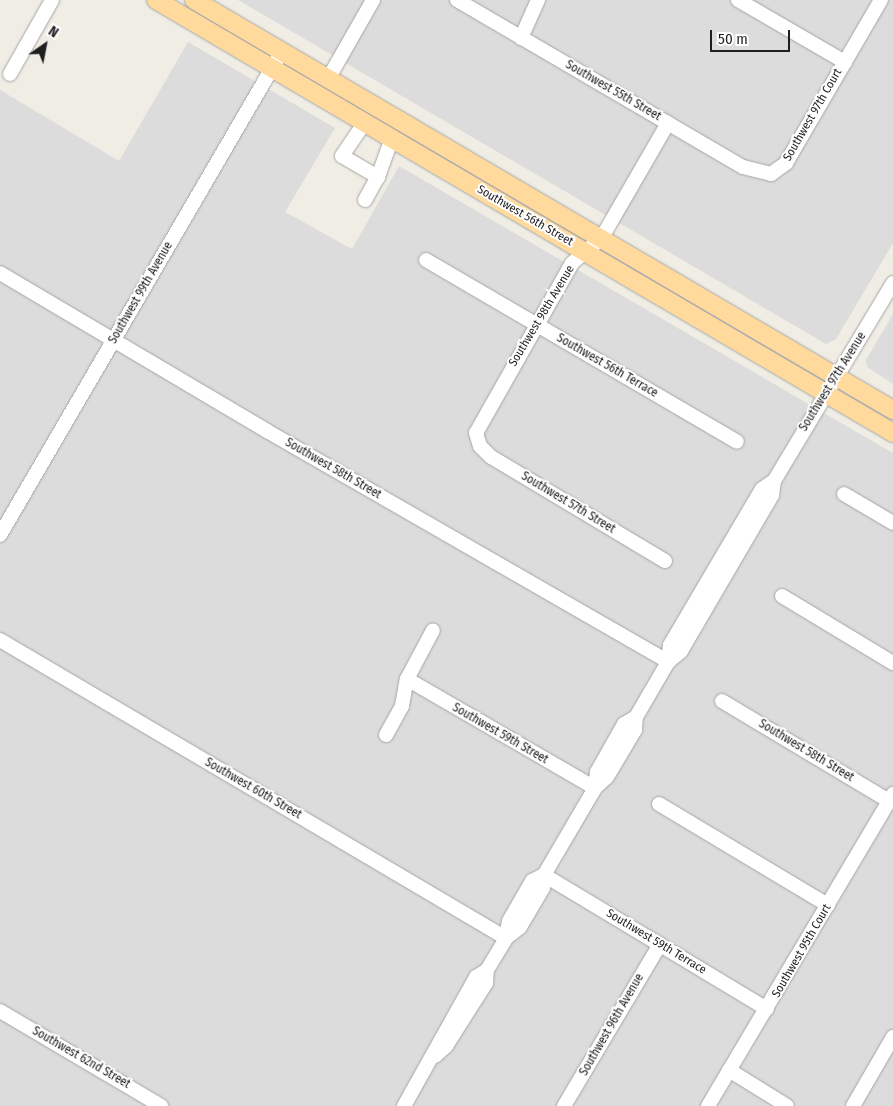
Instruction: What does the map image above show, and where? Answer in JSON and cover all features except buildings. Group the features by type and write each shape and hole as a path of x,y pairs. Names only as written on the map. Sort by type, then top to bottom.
{"main road":[{"name":"Southwest 56th Street","path":"156,0 893,433"},
{"name":"Southwest 56th Street","path":"194,0 893,410"}],"street":[{"path":"10,74 52,0"},
{"path":"328,79 373,0"},
{"name":"Southwest 55th Street","path":"457,0 743,168 771,174"},
{"path":"521,38 538,0"},
{"path":"738,0 845,62"},
{"name":"Southwest 97th Court","path":"771,174 786,164 881,0"},
{"name":"Southwest 99th Avenue","path":"0,535 282,52"},
{"path":"365,122 342,156 378,176"},
{"name":"Southwest 98th Avenue","path":"477,440 480,421 572,263 584,250 601,239 668,123"},
{"path":"364,200 378,176 392,138"},
{"name":"Southwest 56th Terrace","path":"426,260 737,442"},
{"name":"Southwest 58th Street","path":"0,273 668,662"},
{"name":"Southwest 97th Avenue","path":"404,1106 435,1056 439,1041 476,977 487,970 506,938 509,920 532,882 544,875 594,788 596,772 624,724 636,717 668,662 675,637 762,490 774,481 893,282"},
{"name":"Southwest 57th Street","path":"477,440 491,457 665,561"},
{"path":"844,494 893,523"},
{"path":"782,596 893,663"},
{"path":"386,735 402,706 406,679 433,630"},
{"name":"Southwest 60th Street","path":"0,640 506,938"},
{"name":"Southwest 59th Street","path":"406,679 594,788"},
{"name":"Southwest 58th Street","path":"722,701 891,798"},
{"name":"Southwest 95th Court","path":"708,1106 891,798"},
{"path":"660,804 828,905"},
{"name":"Southwest 59th Terrace","path":"544,875 767,1009"},
{"name":"Southwest 96th Avenue","path":"564,1106 660,944"},
{"name":"Southwest 62nd Street","path":"0,1011 161,1106"},
{"path":"853,1106 893,1037"},
{"path":"728,1070 787,1106"}],"shaded area":[{"path":"238,0 893,0 893,243 836,339 826,344"},
{"path":"188,42 335,128 285,212 352,249 399,166 893,453 893,1106 0,1106 0,90 119,161"},
{"path":"893,314 893,384 867,367 866,360"}]}
